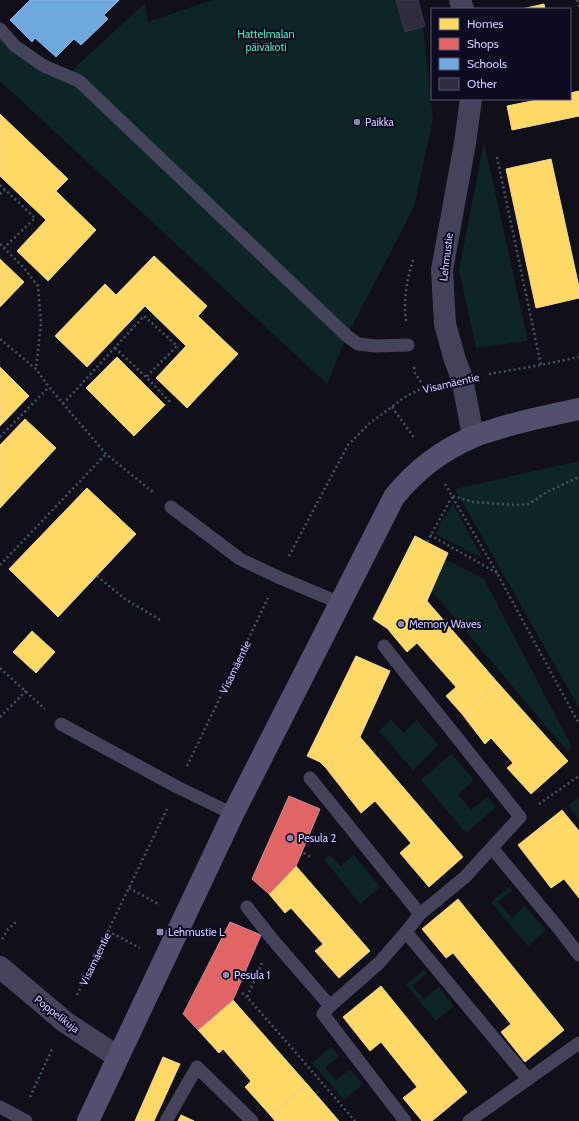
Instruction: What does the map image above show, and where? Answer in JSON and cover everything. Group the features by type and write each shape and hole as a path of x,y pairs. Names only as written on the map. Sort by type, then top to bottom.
{"street":[{"name":"Lehmustie","path":"471,100 465,143 442,270 445,324 462,378 473,436"},
{"path":"88,1121 233,814 394,497 406,482 431,460 473,436 511,424 579,409"},
{"name":"Poppelikuja","path":"0,967 65,1022 118,1057"}],"lane":[{"path":"0,29 15,46 44,66 79,81 347,336 358,344 376,346 408,345"},
{"path":"172,507 240,559 340,603"},
{"path":"384,646 520,817 465,877 420,914 379,963 330,1006 323,1014 405,1121"},
{"path":"61,724 177,787 233,814"},
{"path":"310,778 420,914"},
{"path":"492,848 579,955"},
{"path":"247,907 273,940 330,1006"},
{"path":"406,932 528,1079"},
{"path":"469,1121 579,1043"},
{"path":"166,1121 197,1067 252,1121"},
{"path":"0,1107 23,1120"}],"path":[{"path":"577,0 579,7"},
{"path":"497,157 541,365"},
{"path":"0,185 35,218 4,248"},
{"path":"0,194 5,190"},
{"path":"0,244 24,268 38,286 41,324 36,369"},
{"path":"63,404 144,316 177,346 146,377"},
{"path":"0,339 36,369 49,387 106,454 172,507"},
{"path":"115,348 170,402"},
{"name":"Visamäentie","path":"23,1120 65,1022 278,577 348,445 370,423 405,397 424,387 462,378 579,357"},
{"path":"0,437 49,387"},
{"path":"392,407 416,441"},
{"path":"0,565 106,454"},
{"path":"452,496 473,502 517,505 529,504 545,493 579,477"},
{"path":"426,542 452,496"},
{"path":"452,496 497,573 579,724"},
{"path":"430,535 497,573"},
{"path":"97,576 125,599 162,621"},
{"path":"0,668 61,724"},
{"path":"0,717 26,691"},
{"path":"520,817 579,776"},
{"path":"304,853 312,858"},
{"path":"129,888 164,907"},
{"path":"0,942 8,929 17,921"},
{"path":"108,931 143,949"},
{"path":"247,997 273,940"},
{"path":"242,993 292,1047 355,1121"}],"green space":[{"name":"Hattelmalan päiväkoti","path":"212,0 417,0 423,27 433,119 414,207 347,336 327,384 0,81 0,18 3,33 66,76 145,3 148,22"},
{"path":"484,142 528,341 476,348 459,270"},
{"path":"579,461 579,708 455,489"},
{"path":"453,504 483,559 436,534 440,524"},
{"path":"442,558 484,579 572,747 567,751 431,590"},
{"path":"391,719 403,733 417,720 438,745 413,770 379,731"},
{"path":"451,754 474,780 458,794 471,810 487,797 496,807 466,833 421,780"},
{"path":"579,796 579,821 568,806"},
{"path":"330,855 341,866 354,855 380,887 360,904 324,859"},
{"path":"509,887 512,891 498,902 512,918 525,906 546,930 528,946 491,902"},
{"path":"424,969 427,973 412,986 424,999 439,987 454,1006 436,1021 406,985"},
{"path":"331,1047 339,1056 325,1068 336,1080 350,1069 363,1084 344,1100 312,1063"}],"building: Homes":[{"path":"544,4 545,8 526,8"},
{"path":"579,91 579,116 512,130 507,106 537,100 571,100 571,93"},
{"path":"0,114 68,179 56,191 96,230 48,281 17,251 46,220 0,176"},
{"path":"551,159 579,287 579,298 536,308 506,169"},
{"path":"154,256 207,306 198,316 238,354 187,408 156,378 186,346 145,306 87,367 55,336 105,284 116,295"},
{"path":"0,259 24,282 0,307"},
{"path":"117,357 165,405 134,436 86,388"},
{"path":"0,367 29,396 0,426"},
{"path":"25,419 56,448 0,508 0,445"},
{"path":"87,488 136,534 58,617 9,569"},
{"path":"415,536 448,553 427,601 391,633 388,629 373,619"},
{"path":"427,601 498,683 462,714 446,696 456,687 417,643 407,652 391,633"},
{"path":"32,631 55,652 36,673 13,652"},
{"path":"356,656 390,671 360,737 326,768 320,762 307,756"},
{"path":"498,683 568,761 531,794 507,768 513,763 491,738 485,744 462,714"},
{"path":"360,737 463,857 429,887 400,853 411,843 375,801 361,813 326,768"},
{"path":"562,810 579,831 579,898 564,879 551,888 518,845"},
{"path":"296,866 370,951 339,978 315,951 323,944 291,908 285,913 269,894"},
{"path":"458,899 564,1030 525,1062 501,1032 511,1024 453,953 446,958 422,929"},
{"path":"381,986 467,1092 432,1121 422,1121 403,1098 417,1087 381,1042 370,1051 343,1017"},
{"path":"233,1000 307,1084 271,1116 245,1087 251,1081 223,1049 219,1053 198,1030"},
{"path":"163,1057 180,1064 154,1121 135,1121"},
{"path":"307,1084 339,1121 275,1121 271,1116"},
{"path":"181,1115 194,1121 178,1121"}],"building: Shops":[{"path":"289,796 320,809 296,866 269,894 252,879"},
{"path":"230,922 261,935 233,1000 198,1030 183,1014"}],"building: Schools":[{"path":"30,0 119,0 104,15 108,19 81,45 74,39 56,57 35,38 32,42 10,20"}],"building: Other":[{"path":"396,0 418,0 425,26 405,32"}],"place":[{"name":"Paikka","path":"357,122"},
{"name":"Memory Waves","path":"401,624"},
{"name":"Pesula 2","path":"290,838"},
{"name":"Lehmustie L","path":"160,932"},
{"name":"Pesula 1","path":"226,975"}]}
